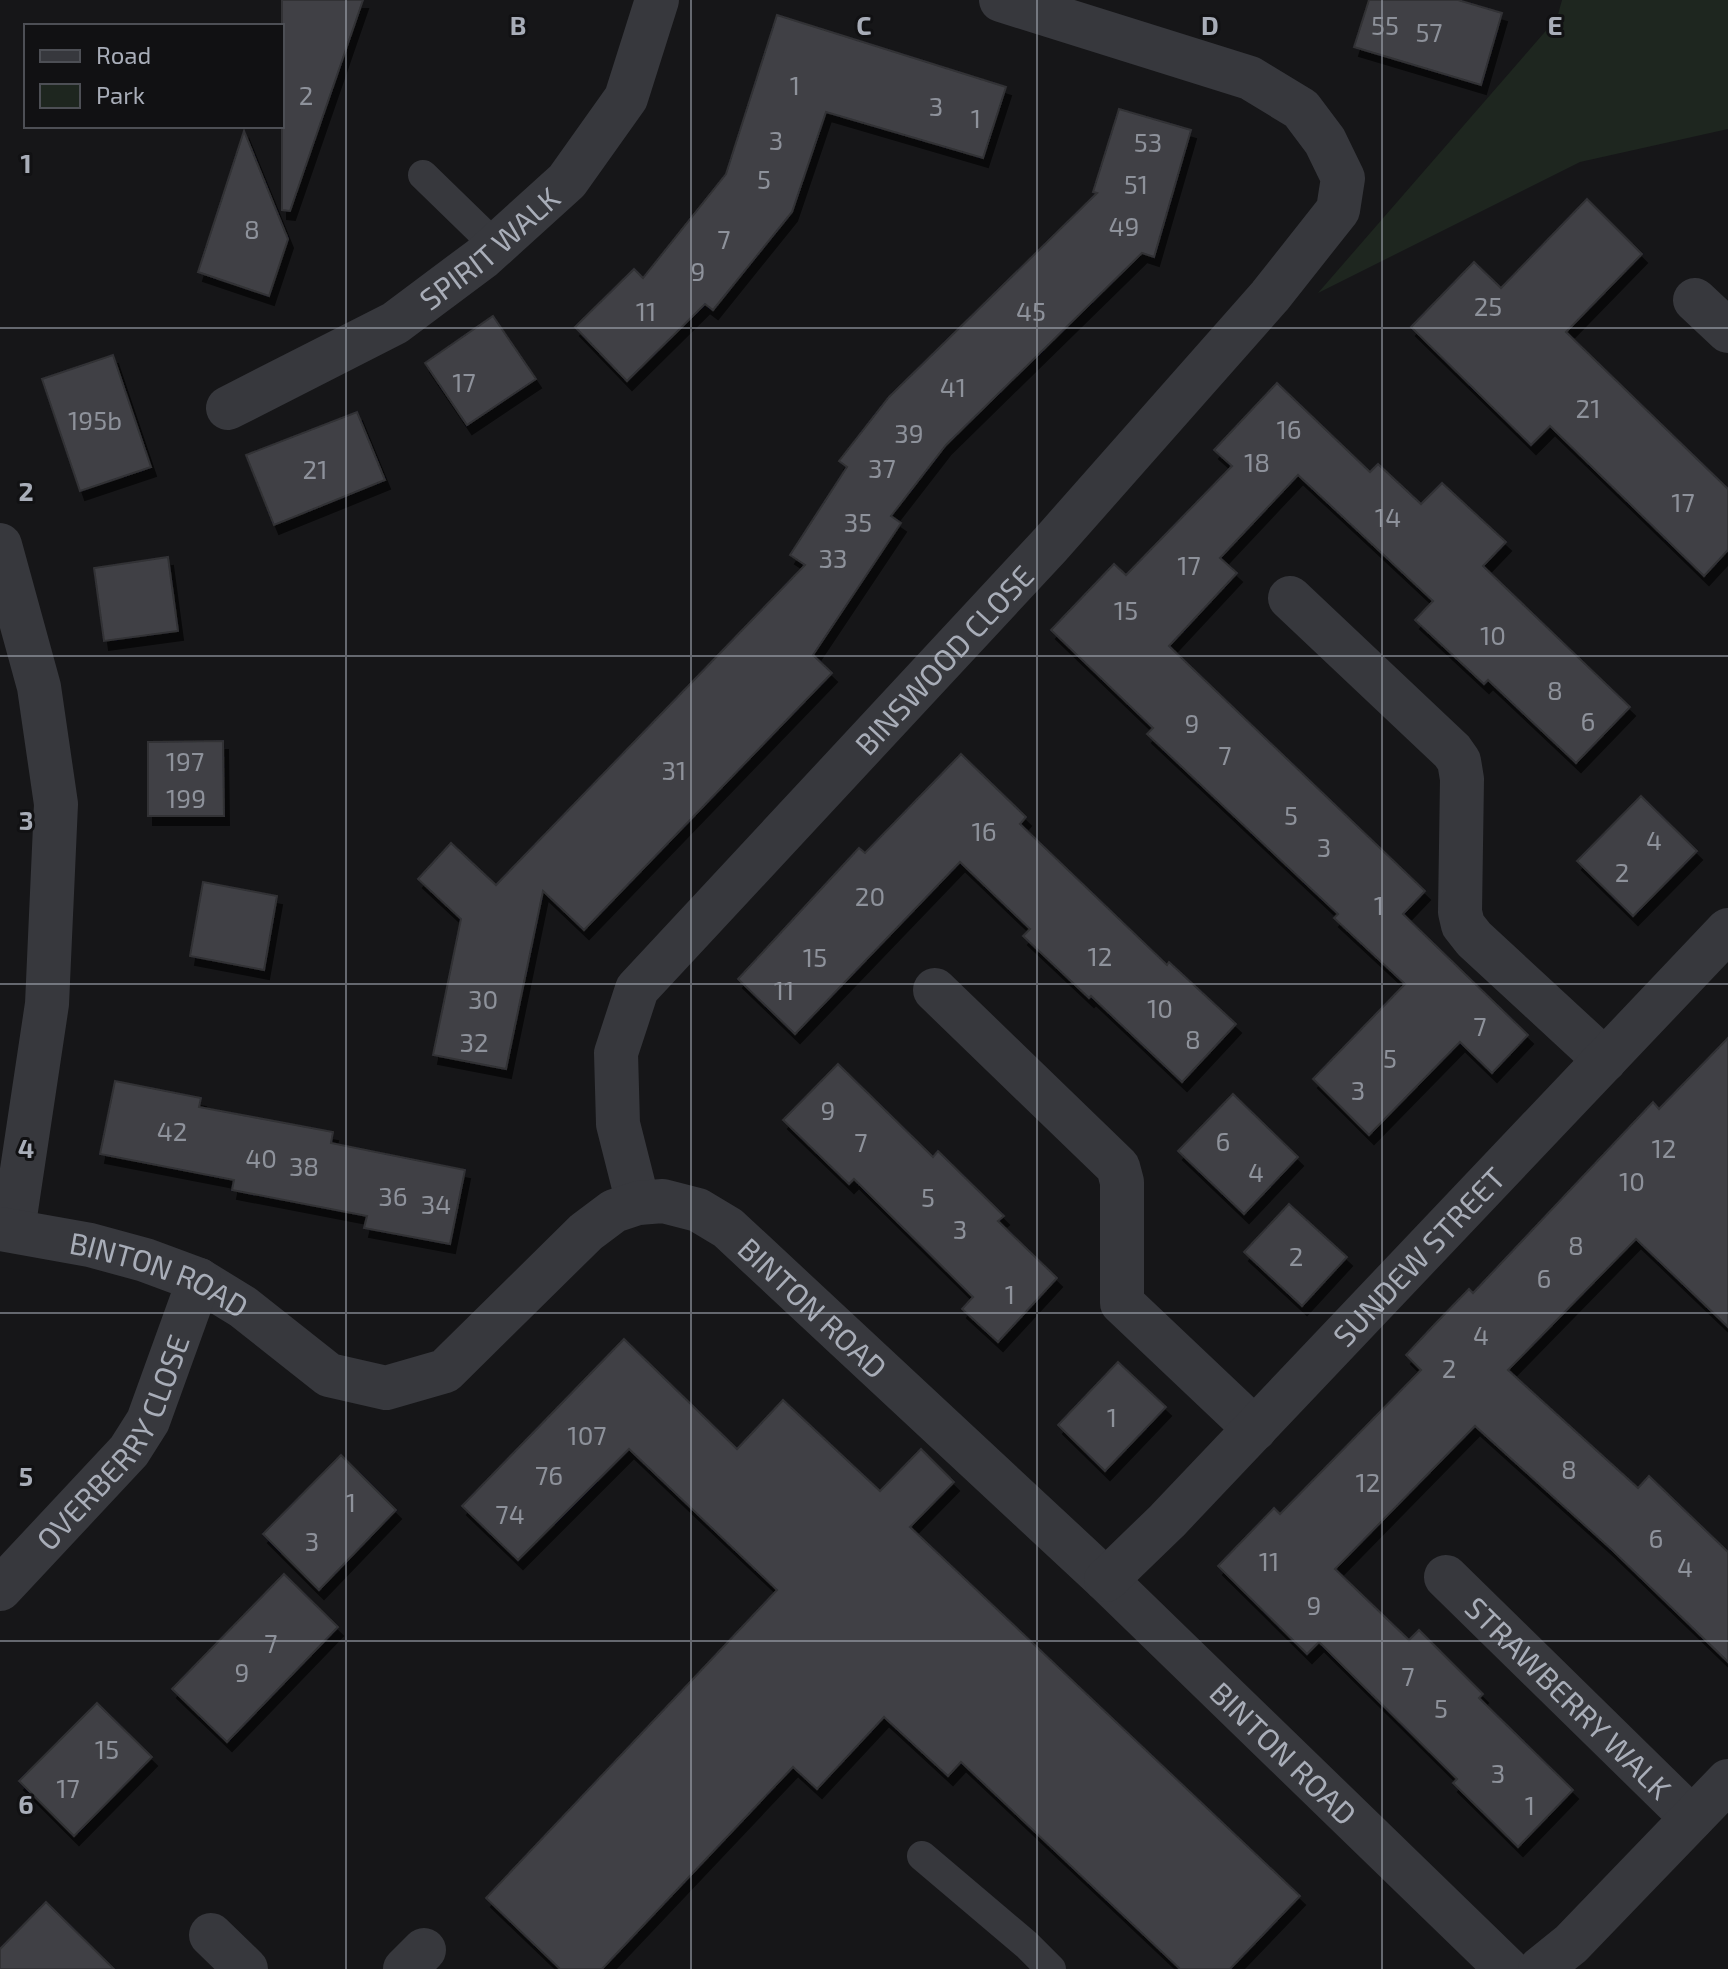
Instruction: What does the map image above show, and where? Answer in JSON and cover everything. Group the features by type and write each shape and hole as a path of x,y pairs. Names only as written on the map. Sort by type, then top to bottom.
{"street":[{"name":"SPIRIT WALK","path":"228,408 395,323 496,246 567,181 626,98 657,0"},
{"name":"BINSWOOD CLOSE","path":"638,1203 618,1124 616,1053 637,989 1050,545 1270,296 1338,210 1343,178 1325,141 1301,109 1250,78 1001,0"},
{"path":"1695,300 1728,331"},
{"path":"0,545 39,687 56,804 47,1004 6,1230"},
{"path":"1290,598 1459,761 1462,779 1460,912 1463,925 1474,939 1605,1060"},
{"name":"SUNDEW STREET","path":"1106,1580 1167,1521 1728,930"},
{"path":"935,990 1118,1167 1122,1182 1122,1303 1255,1429"},
{"name":"BINTON ROAD","path":"6,1230 90,1245 145,1260 199,1280 243,1307 329,1375 386,1388 445,1371 586,1232 614,1211 638,1203 663,1201 698,1210 728,1228 1106,1580 1507,1969"},
{"name":"OVERBERRY CLOSE","path":"0,1589 129,1451 148,1421 199,1280"},
{"name":"STRAWBERRY WALK","path":"1446,1577 1692,1818"},
{"path":"1540,1969 1571,1944 1728,1781"},
{"path":"211,1935 246,1969"}],"lane":[{"path":"423,175 496,246"},
{"path":"922,1856 1051,1969"}],"green space":[{"path":"1562,0 1728,0 1728,129 1580,162 1318,293 1557,18"}],"building":[{"path":"282,0 363,0 290,211 282,210"},
{"path":"1369,0 1458,0 1502,13 1481,85 1354,47"},
{"path":"777,15 1006,87 983,158 826,112 792,212 713,310 705,304 627,381 575,327 634,269 643,278 726,174"},
{"path":"1119,109 1191,130 1154,257 1142,253 946,445 891,516 901,523 813,655 832,673 584,930 543,891 506,1069 433,1055 461,919 418,879 451,843 496,885 805,565 790,555 847,467 839,461 889,397 1097,193 1093,192"},
{"path":"244,131 288,239 269,296 198,272"},
{"path":"1587,199 1642,254 1566,332 1728,489 1728,550 1704,576 1550,426 1531,445 1411,327 1474,262 1501,288"},
{"path":"493,316 536,379 467,425 425,363"},
{"path":"113,355 151,467 80,491 42,379"},
{"path":"1277,383 1370,472 1378,464 1421,504 1442,483 1506,542 1483,566 1630,707 1576,763 1488,680 1484,684 1415,620 1433,601 1298,475 1220,558 1237,573 1169,646 1425,891 1403,914 1528,1035 1492,1073 1460,1042 1369,1135 1313,1079 1405,984 1334,918 1338,914 1147,734 1153,728 1051,630 1114,564 1126,575 1232,466 1214,450"},
{"path":"357,412 385,480 274,525 246,455"},
{"path":"168,557 178,631 104,641 94,568"},
{"path":"223,741 224,816 148,816 148,742"},
{"path":"961,754 1026,817 1020,824 1167,965 1169,962 1236,1024 1182,1082 1023,936 1030,929 960,862 795,1034 738,979 859,848 865,853"},
{"path":"1641,796 1697,851 1633,916 1577,861"},
{"path":"203,882 277,896 264,970 190,956"},
{"path":"1728,1038 1728,1327 1636,1239 1508,1370 1638,1488 1649,1476 1728,1552 1728,1662 1611,1549 1475,1426 1335,1569 1409,1640 1419,1630 1483,1694 1479,1698 1573,1790 1518,1847 1453,1783 1457,1779 1319,1642 1307,1654 1218,1566 1274,1508 1280,1514 1421,1370 1406,1355 1435,1324 1469,1289 1473,1293 1653,1102 1659,1109"},
{"path":"838,1064 933,1157 938,1151 1004,1216 998,1221 1057,1278 998,1342 962,1309 973,1297 854,1179 849,1184 783,1120"},
{"path":"115,1081 201,1098 199,1107 333,1132 331,1143 465,1170 450,1244 364,1228 367,1216 232,1190 234,1180 100,1154"},
{"path":"1233,1094 1298,1157 1244,1214 1178,1151"},
{"path":"1289,1204 1347,1257 1302,1306 1244,1252"},
{"path":"624,1339 737,1449 783,1400 880,1491 921,1449 954,1482 910,1527 1300,1896 1230,1969 1180,1969 961,1762 948,1776 884,1717 817,1789 793,1767 602,1969 560,1969 486,1898 777,1590 629,1449 518,1560 462,1506"},
{"path":"1118,1362 1166,1407 1105,1471 1058,1425"},
{"path":"341,1455 396,1510 319,1590 263,1534"},
{"path":"284,1574 338,1627 227,1742 172,1689"},
{"path":"97,1703 152,1757 74,1836 19,1781"},
{"path":"46,1902 114,1969 0,1969 0,1949"}]}
